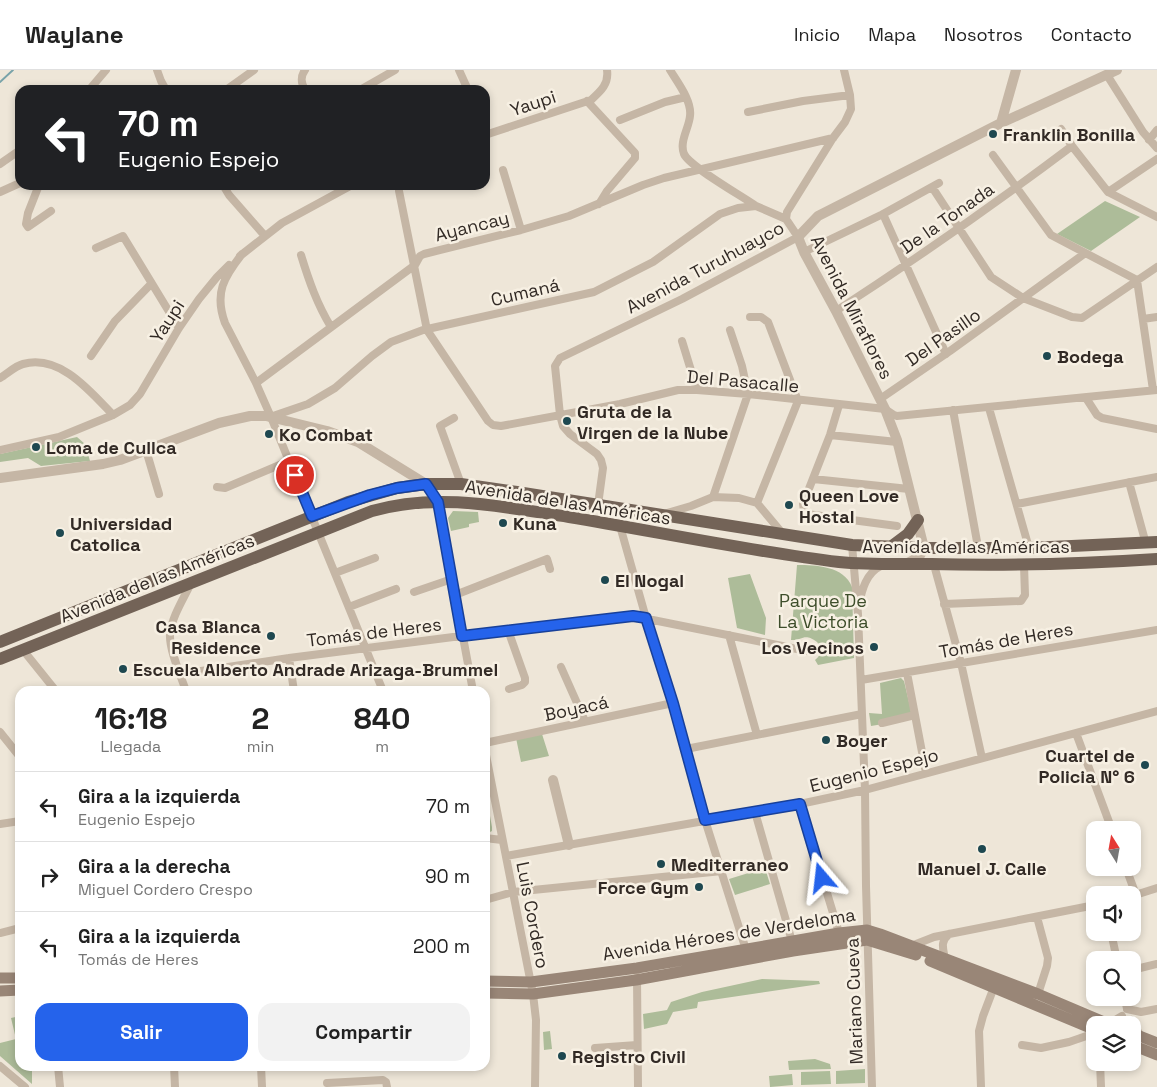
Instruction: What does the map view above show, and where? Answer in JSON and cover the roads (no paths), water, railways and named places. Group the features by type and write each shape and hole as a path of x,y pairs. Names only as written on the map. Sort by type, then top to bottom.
{"main road":[{"name":"Avenida de las Américas","path":"0,642 312,516 370,495 397,488 426,484 461,484 852,545 924,548 1030,548 1152,543"},
{"name":"Avenida de las Américas","path":"0,659 192,581 319,533 372,510 401,503 472,502 794,556 853,563 1024,565 1157,559"},
{"path":"892,546 908,534 918,520"},
{"name":"Avenida Héroes de Verdeloma","path":"490,993 533,994 636,980 793,945 867,935 945,959 1038,994 1088,1016"},
{"name":"Avenida Héroes de Verdeloma","path":"911,949 1086,1027"},
{"name":"Avenida Héroes de Verdeloma","path":"490,981 531,982 747,954"},
{"path":"0,978 15,978"},
{"path":"0,991 15,990"},
{"path":"1141,1040 1157,1044"},
{"path":"1141,1043 1157,1055"}],"street":[{"path":"93,85 106,70"},
{"path":"157,70 163,85"},
{"path":"233,85 254,70"},
{"path":"302,85 301,76 305,70"},
{"path":"369,85 395,70"},
{"path":"459,70 466,85"},
{"path":"599,204 607,191 635,158 635,153 589,100 602,91 608,78 607,70"},
{"path":"670,70 686,97 691,116 682,147 686,157 699,168 756,206 786,219 787,212 845,122 850,109 850,94 844,70"},
{"path":"1001,123 1016,70"},
{"name":"Avenida Turuhuayco","path":"598,505 603,468 601,460 598,454 570,434 563,426 560,415 555,366 560,358 682,299 798,237 818,216 1001,123 1117,70"},
{"path":"1107,75 1149,140 1157,148"},
{"path":"748,112 850,94"},
{"path":"620,120 665,102 686,97"},
{"name":"Yaupi","path":"490,133 589,100"},
{"path":"1061,129 1108,192 1157,217"},
{"path":"1149,140 1157,130"},
{"name":"Ayancay","path":"256,383 415,265 420,256 570,216 643,185 699,168 833,138"},
{"name":"De la Tonada","path":"836,311 959,228 1072,146"},
{"path":"0,164 15,154"},
{"path":"993,155 1051,235 1084,254 1137,280"},
{"path":"1108,192 1157,159"},
{"path":"503,170 521,230"},
{"path":"0,192 15,185"},
{"path":"804,252 883,214 936,185 959,228 991,277 1023,298 1082,318 1157,267"},
{"path":"37,190 28,213 26,224 28,227 51,211"},
{"path":"227,190 265,236"},
{"name":"Yaupi","path":"0,450 59,437 113,415 130,405 140,394 179,328 217,277 242,254 282,223 343,190"},
{"name":"Del Pasacalle","path":"399,191 427,330 488,421 493,424 501,426 620,404 678,390 748,394 798,401 885,409 897,416 1155,390"},
{"name":"Cumaná","path":"271,417 308,404 335,388 391,342 427,330 594,292 653,262 720,214 738,208 756,206"},
{"path":"883,214 946,354"},
{"name":"Avenida Miraflores","path":"786,219 798,237 885,409 897,442 924,548"},
{"path":"96,248 123,236 179,328"},
{"path":"242,254 227,273 220,294 221,312 271,417 381,686"},
{"name":"Del Pasillo","path":"880,399 946,354 1084,254"},
{"path":"301,255 310,284 331,327"},
{"path":"1137,280 1155,390"},
{"path":"91,356 115,321 151,284"},
{"path":"750,317 761,317 768,322 798,401 757,503"},
{"path":"1143,319 1157,317"},
{"path":"713,497 748,394 742,366 730,330"},
{"path":"682,341 697,390"},
{"path":"0,378 22,364 38,362 58,367 75,378 113,415"},
{"path":"1086,398 1097,415 1102,418 1157,430"},
{"path":"839,405 830,435 803,504 804,511 808,514 896,526"},
{"path":"989,408 1030,548"},
{"path":"953,410 978,547"},
{"path":"0,478 120,460 220,423 250,416 271,417 327,431 358,442 426,484 438,502 472,686"},
{"path":"454,418 440,426 461,484"},
{"path":"830,435 897,442"},
{"path":"146,450 159,494"},
{"path":"217,487 225,488 289,461"},
{"path":"1017,504 1157,477"},
{"path":"813,479 909,489"},
{"path":"1129,482 1152,543"},
{"path":"658,515 677,511 713,497 739,498 757,503 785,535"},
{"path":"620,526 673,703 705,820 747,954"},
{"name":"Mariano Cueva","path":"852,545 861,680 872,1087"},
{"path":"905,564 919,557 924,548"},
{"path":"335,573 375,558"},
{"path":"455,595 547,559 550,569"},
{"name":"Mariano Cueva","path":"858,614 866,582 875,569 885,564"},
{"path":"934,564 961,663 982,758"},
{"path":"944,604 1021,601 1025,595 1024,565"},
{"path":"414,592 452,579"},
{"path":"185,686 172,647 170,634 174,620 192,581"},
{"path":"349,607 396,589"},
{"name":"Tomás de Heres","path":"181,674 289,658 633,616 807,651"},
{"path":"508,630 525,678 525,682 522,685 509,689"},
{"name":"Tomás de Heres","path":"861,680 1157,630"},
{"path":"729,635 757,735"},
{"path":"23,650 52,686"},
{"path":"289,658 293,686"},
{"path":"561,668 585,721"},
{"path":"907,673 926,773"},
{"name":"Boyacá","path":"490,742 673,703"},
{"name":"Eugenio Espejo","path":"506,856 800,804 865,790 1157,711"},
{"path":"686,749 862,714"},
{"path":"882,723 915,715"},
{"path":"1076,733 1109,821"},
{"path":"1,736 15,751"},
{"name":"Luis Cordero","path":"490,776 533,994 536,1020 535,1087"},
{"path":"553,780 569,845"},
{"path":"800,804 840,938"},
{"path":"755,812 793,945"},
{"path":"0,824 15,822"},
{"path":"490,839 502,840"},
{"path":"490,899 513,892 722,871"},
{"path":"1141,893 1157,888"},
{"path":"911,949 934,937 1086,907"},
{"path":"1037,917 1048,958 1038,994"},
{"path":"0,933 15,929"},
{"path":"945,959 942,945 944,939 949,934"},
{"path":"1141,968 1157,964"},
{"path":"637,968 638,1087"},
{"path":"981,1087 979,1031 994,987"},
{"path":"1128,1006 1131,1016"},
{"path":"1122,1016 1123,1011 1130,1013 1147,1012 1157,1009"},
{"path":"1022,1045 1041,1048 1069,1042 1086,1035"},
{"path":"595,1048 637,1045"},
{"path":"0,1066 25,1087"},
{"path":"58,1071 60,1087"},
{"path":"174,1071 175,1087"},
{"path":"261,1071 262,1087"},
{"path":"1100,1071 1101,1087"},
{"path":"326,1083 383,1080 386,1082 387,1087"}],"waterway":[{"path":"0,82 13,70"}],"place":[{"name":"Franklin Bonilla","path":"993,134"},
{"name":"Bodega","path":"1047,356"},
{"name":"Gruta de la Virgen de la Nube","path":"567,421"},
{"name":"Ko Combat","path":"269,434"},
{"name":"Loma de Cullca","path":"36,447"},
{"name":"Queen Love Hostal","path":"789,505"},
{"name":"Kuna","path":"503,523"},
{"name":"Universidad Catolica","path":"60,533"},
{"name":"El Nogal","path":"605,580"},
{"name":"Casa Blanca Residence","path":"271,636"},
{"name":"Los Vecinos","path":"874,647"},
{"name":"Escuela Alberto Andrade Arizaga-Brummel","path":"123,669"},
{"name":"Boyer","path":"826,740"},
{"name":"Cuartel de Policia N° 6","path":"1145,765"},
{"name":"Manuel J. Calle","path":"982,849"},
{"name":"Mediterraneo","path":"661,864"},
{"name":"Force Gym","path":"699,887"},
{"name":"Registro Civil","path":"562,1056"}],"park label":[{"name":"Parque De La Victoria","path":"823,610"}]}
